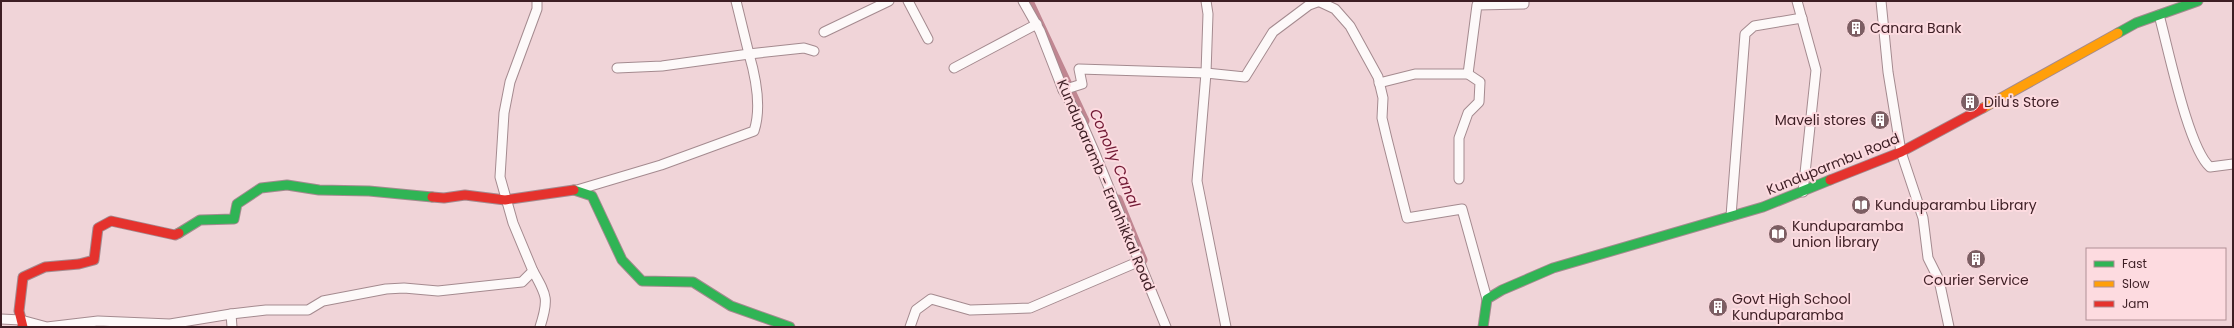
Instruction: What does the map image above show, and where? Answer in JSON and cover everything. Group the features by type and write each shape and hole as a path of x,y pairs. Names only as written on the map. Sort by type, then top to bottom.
{"street":[{"path":"537,1 537,9 515,64 504,113 500,177 505,200 519,242 544,292 547,306 540,327"},
{"path":"22,324 20,295 23,277 53,266 85,265 94,260 98,228 112,221 175,235 200,220 218,221 234,219 237,204 261,188 287,185 319,190 411,194 444,198 465,195 505,200 577,190 661,165 754,131 757,122 756,79 748,54 736,1"},
{"path":"824,32 889,1"},
{"path":"908,1 928,39"},
{"name":"Kunduparamb - Eranhikkal Road","path":"1023,1 1037,24 1054,61 1064,90 1094,151 1166,327"},
{"path":"1206,1 1208,14 1206,74 1197,181 1226,327"},
{"path":"1064,90 1082,84 1079,69 1245,77 1273,32 1309,5 1320,1 1335,9 1350,26 1380,83 1383,98 1382,118 1407,218 1462,209 1487,299 1483,327"},
{"path":"1468,74 1477,5 1524,4 1524,1"},
{"path":"1797,1 1816,70 1803,192"},
{"path":"1881,1 1888,72 1901,152 1923,218 1928,258 1939,280 1949,327"},
{"name":"Kunduparmbu Road","path":"1487,299 1553,268 1764,207 1901,152 2055,69 2136,23 2198,1"},
{"path":"2159,14 2191,134 2200,154 2210,167 2233,164"},
{"path":"1731,216 1745,34 1754,26 1802,18"},
{"path":"954,68 1037,24"},
{"path":"617,68 662,66 804,48 814,51"},
{"path":"1380,83 1415,74 1468,74 1480,82 1479,102 1468,113 1459,138 1458,179"},
{"path":"577,190 592,196 622,260 642,281 693,282 731,306 790,327"},
{"path":"910,327 916,310 931,299 970,310 1030,308 1140,261"},
{"path":"1,319 22,324 47,327 98,322 170,324 266,310 308,310 323,301 386,289 404,288 438,290 522,282 533,271"},
{"path":"231,314 232,327"}],"waterway":[{"name":"Conolly Canal","path":"1029,1 1085,121"},
{"name":"Conolly Canal","path":"1118,199 1143,260"}],"traffic: fast":[{"path":"2118,33 2136,23 2198,1"},
{"path":"1483,327 1487,299 1502,290 1553,268 1763,207 1830,180"},
{"path":"179,233 200,220 234,219 237,204 261,188 287,185 319,190 369,191 432,197"},
{"path":"574,190 592,196 622,260 642,281 693,282 731,306 790,327"}],"traffic: slow":[{"path":"1983,108 2118,33"}],"traffic: jam":[{"path":"1830,180 1901,152 1983,108"},
{"path":"432,197 444,198 465,195 505,200 574,190"},
{"path":"23,327 19,311 23,277 45,267 79,264 94,260 98,228 111,221 175,235 179,233"}],"place":[{"name":"Canara Bank","path":"1856,28"},
{"name":"Dilu's Store","path":"1970,102"},
{"name":"Maveli stores","path":"1880,120"},
{"name":"Kunduparambu Library","path":"1861,205"},
{"name":"Kunduparamba union library","path":"1778,234"},
{"name":"Courier Service","path":"1976,259"},
{"name":"Govt High School Kunduparamba","path":"1718,307"}]}
